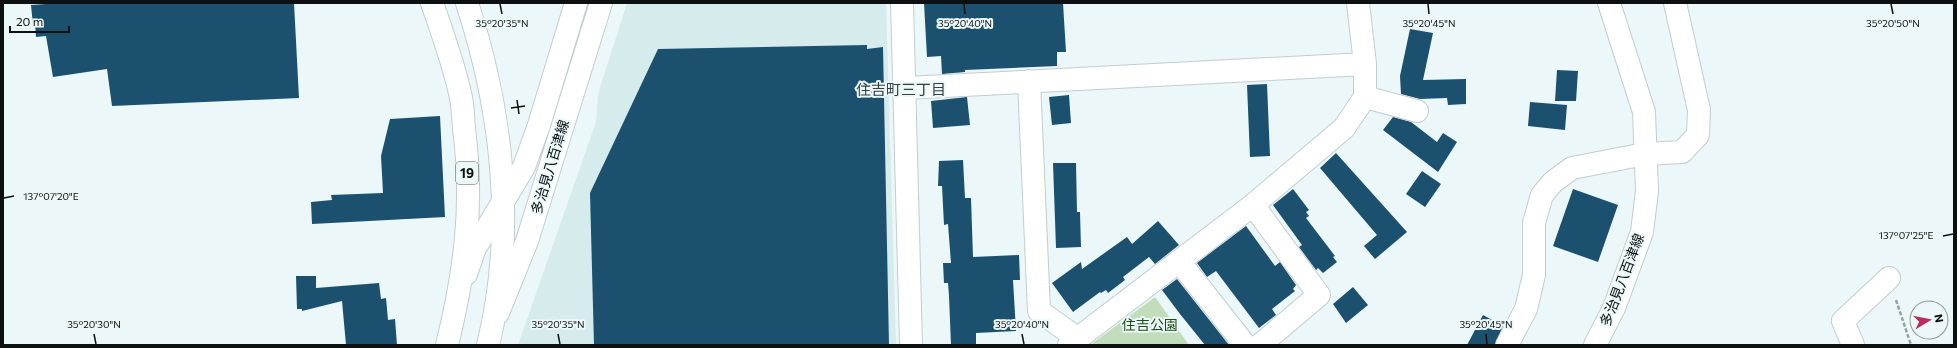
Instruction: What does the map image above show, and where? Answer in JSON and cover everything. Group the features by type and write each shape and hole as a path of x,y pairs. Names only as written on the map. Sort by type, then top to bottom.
{"main road":[{"name":"19","path":"432,3 460,94 467,149 468,206 465,250 459,295 447,345"},
{"path":"467,3 477,33 491,88 504,198 502,257 490,336"},
{"name":"多治見八百津線","path":"459,295 475,248 524,167 539,125 576,3"},
{"name":"多治見八百津線","path":"490,336 528,241 600,3"},
{"path":"902,3 906,88 912,345"},
{"path":"1029,81 1039,311 1073,342 1253,205 1344,128 1365,97 1365,64 1358,3"},
{"name":"多治見八百津線","path":"1595,345 1614,308 1642,232 1647,191 1644,112 1609,3"},
{"path":"1507,345 1528,303 1534,276 1534,223 1542,195 1553,182 1572,168 1592,166 1645,154 1682,152 1698,135 1699,110 1675,3"},
{"path":"906,88 1365,64"},
{"path":"1365,97 1417,111"},
{"path":"1253,205 1319,295 1260,345"},
{"path":"1178,261 1244,345"},
{"path":"1853,345 1843,321 1889,278"}],"path":[{"path":"1889,278 1911,345"}],"shaded area":[{"path":"627,3 886,3 896,345 518,345 596,122 598,94"}],"green space":[{"name":"住吉公園","path":"1155,297 1189,345 1090,345"}],"building":[{"path":"60,3 294,3 299,98 112,106 107,69 53,77 46,36 36,37 31,5"},
{"path":"924,3 1063,3 1066,52 1057,52 1057,66 965,70 965,72 942,74 941,56 927,57"},
{"path":"1410,29 1433,33 1423,80 1466,79 1466,104 1448,105 1447,98 1420,99 1401,94 1400,76"},
{"path":"867,45 867,49 883,47 889,345 594,345 590,193 658,49"},
{"path":"1557,70 1578,71 1576,101 1555,101"},
{"path":"1267,84 1270,156 1250,157 1247,85"},
{"path":"1069,95 1071,123 1052,125 1049,97"},
{"path":"967,97 970,125 933,128 931,101"},
{"path":"1530,102 1567,105 1565,130 1528,126"},
{"path":"440,116 445,217 312,224 311,202 332,200 331,195 383,193 381,156 390,119"},
{"path":"1393,117 1411,122 1437,142 1443,133 1457,142 1438,172 1383,130"},
{"path":"1336,153 1407,232 1375,259 1364,246 1377,235 1320,168"},
{"path":"963,160 965,198 971,198 973,257 1019,255 1020,280 1013,280 1016,331 976,333 976,345 951,345 948,283 944,283 943,263 951,263 948,224 944,225 942,186 938,186 939,161"},
{"path":"1053,163 1076,163 1077,212 1080,212 1081,247 1056,248"},
{"path":"1422,171 1441,184 1425,207 1406,194"},
{"path":"1293,189 1309,210 1306,212 1309,216 1306,218 1335,256 1333,257 1337,262 1323,273 1318,268 1316,270 1299,247 1302,245 1273,205"},
{"path":"1573,189 1618,205 1598,262 1553,246"},
{"path":"1158,221 1179,245 1155,264 1149,257 1123,277 1125,280 1108,293 1106,290 1101,293 1100,292 1073,312 1052,283 1081,262 1082,269 1127,237 1132,244"},
{"path":"1246,226 1275,266 1280,262 1296,285 1293,289 1295,291 1272,309 1276,315 1259,328 1216,271 1207,277 1197,263"},
{"path":"296,276 316,276 316,288 379,283 381,299 386,298 388,320 395,319 397,345 346,345 342,301 302,311 302,309 297,309"},
{"path":"1177,279 1229,345 1205,345 1180,314 1162,290"},
{"path":"1353,287 1368,305 1346,323 1333,304"},
{"path":"1483,315 1503,326 1495,345 1467,345"}],"district":[{"name":"住吉町三丁目","path":"901,90"}]}
